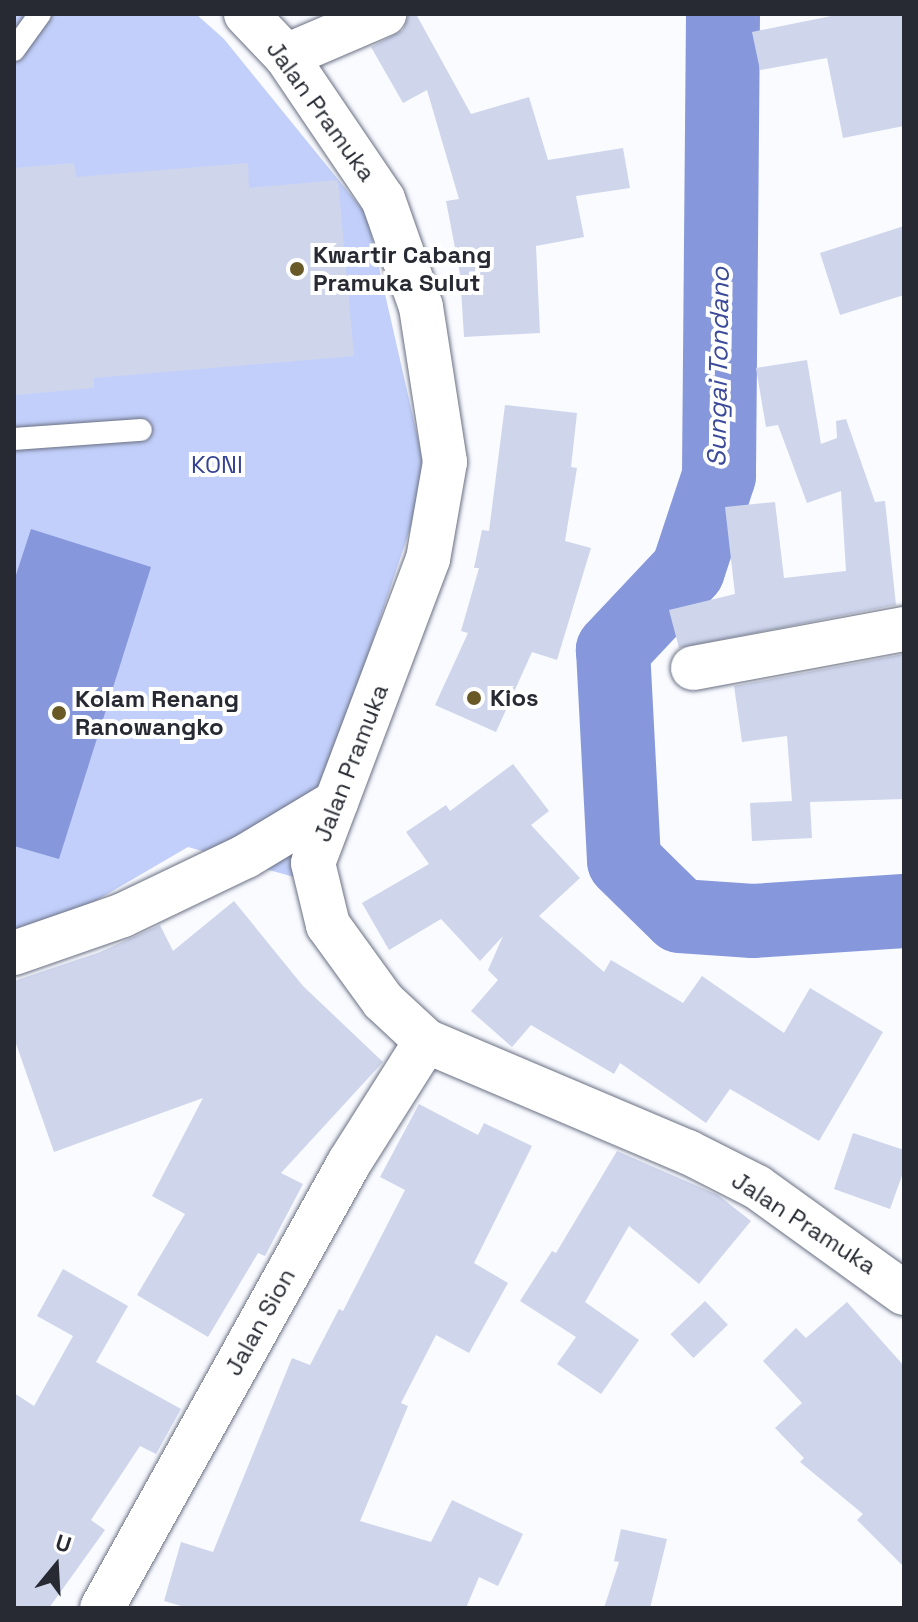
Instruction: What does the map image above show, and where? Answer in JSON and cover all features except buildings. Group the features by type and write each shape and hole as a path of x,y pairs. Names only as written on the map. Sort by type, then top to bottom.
{"street":[{"name":"Jalan Pramuka","path":"246,14 286,56 383,199 421,307 445,462 428,559 313,863 328,925 383,1001 426,1041 688,1152 757,1187 904,1293"},
{"path":"286,56 384,14"},
{"path":"693,668 904,629"},
{"path":"14,953 123,915 246,856 336,802"},
{"name":"Jalan Sion","path":"104,1607 349,1163 426,1041"}],"lane":[{"path":"14,50 40,14"},
{"path":"14,439 141,430"}],"green space":[{"name":"KONI","path":"14,14 196,14 224,39 367,215 427,478 294,877 188,847 37,935 14,937"}],"shaded area":[{"name":"Kolam Renang Ranowangko","path":"31,529 151,567 59,859 14,846 14,581"}],"waterway":[{"name":"Sungai Tondano","path":"723,14 719,476 688,570 613,650 624,861 680,916 753,921 904,911"}],"place":[{"name":"Kwartir Cabang Pramuka Sulut","path":"297,269"},
{"name":"Kios","path":"474,698"},
{"name":"Kolam Renang Ranowangko","path":"59,713"}]}
